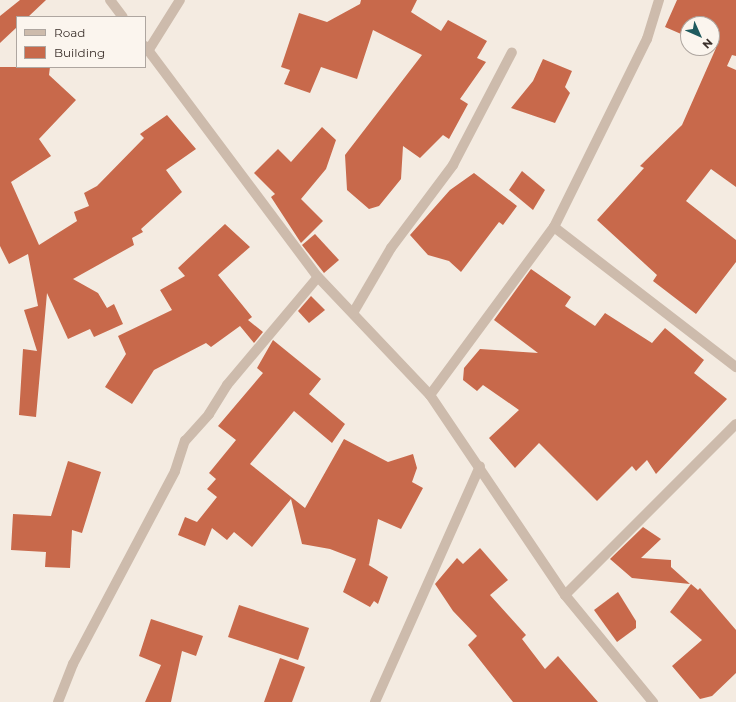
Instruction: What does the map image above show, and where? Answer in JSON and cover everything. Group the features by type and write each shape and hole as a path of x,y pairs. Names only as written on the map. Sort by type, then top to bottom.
{"street":[{"path":"110,0 122,16"},
{"path":"180,0 147,49 318,277 430,395 480,466 565,595 653,702"},
{"path":"430,395 554,227 647,39 660,0"},
{"path":"353,313 391,248 453,164 512,52"},
{"path":"554,227 736,367"},
{"path":"58,702 77,657 175,471 185,442 209,414 227,385 318,277"},
{"path":"565,595 736,424"},
{"path":"375,702 480,466"}],"building":[{"path":"20,0 46,0 29,16 16,16 16,28 0,43 0,16"},
{"path":"361,0 417,0 411,12 441,31 448,20 487,41 477,58 486,62 460,99 468,104 449,139 443,135 420,158 403,146 401,179 379,206 369,209 347,190 345,155 422,55 373,30 357,79 321,67 310,93 284,84 290,70 281,67 299,13 327,22 360,4"},
{"path":"677,0 736,0 736,56 732,55 727,66 736,70 736,187 711,169 686,201 736,240 736,262 696,314 653,281 657,275 597,220 644,168 640,166 682,125 712,56 720,56 720,16 680,16 680,34 665,27"},
{"path":"543,59 572,71 565,87 570,93 555,123 511,108 533,81"},
{"path":"0,67 50,68 49,75 76,100 39,139 51,156 11,182 39,245 77,221 74,212 89,206 84,193 97,186 144,138 140,134 167,115 196,149 166,170 182,192 141,229 143,232 132,238 134,245 73,279 98,293 107,308 114,304 123,324 94,337 90,329 68,339 47,293 36,417 19,415 23,349 37,351 24,310 38,306 28,254 9,264 0,246"},
{"path":"322,127 336,140 326,169 301,199 323,221 301,243 271,197 275,194 254,173 278,149 291,162"},
{"path":"522,171 545,190 533,210 509,190"},
{"path":"474,173 517,206 503,225 499,222 461,272 449,261 428,255 410,235 450,190"},
{"path":"225,224 250,247 218,275 252,317 248,320 263,332 254,343 240,326 211,347 206,343 154,370 132,404 105,387 126,354 118,336 172,310 160,290 185,276 178,268"},
{"path":"315,234 339,260 324,273 302,245"},
{"path":"531,269 571,297 565,306 595,326 605,313 652,343 665,328 704,360 694,373 727,399 656,474 647,460 636,471 632,466 597,501 539,443 515,468 489,438 519,410 483,385 477,391 463,380 464,368 480,349 538,353 494,320"},
{"path":"311,296 325,310 309,323 298,311"},
{"path":"273,340 321,379 309,394 345,424 332,443 294,411 250,464 305,508 344,439 388,462 413,454 417,468 412,482 423,488 401,529 378,519 369,565 367,564 388,577 378,604 374,601 370,607 343,592 356,559 330,549 302,544 291,499 252,547 234,532 227,540 212,528 205,546 178,535 185,517 197,522 217,497 207,489 216,479 209,473 236,440 218,426 263,373 257,368"},
{"path":"68,461 101,472 82,533 72,530 70,568 45,567 46,552 11,550 13,514 51,516"},
{"path":"643,527 661,539 641,558 671,560 671,567 690,584 632,578 610,559"},
{"path":"480,548 508,580 490,595 526,635 522,639 545,669 558,656 598,702 513,702 468,645 477,636 453,611 435,584 457,558 463,564"},
{"path":"691,584 698,590 700,588 736,630 736,673 712,696 700,699 672,666 702,640 670,612"},
{"path":"618,592 636,621 636,628 617,642 594,610"},
{"path":"239,605 309,628 298,660 228,637"},
{"path":"151,619 203,636 196,656 182,651 171,702 145,702 161,665 139,656"},
{"path":"280,658 305,667 292,702 264,702"}]}
